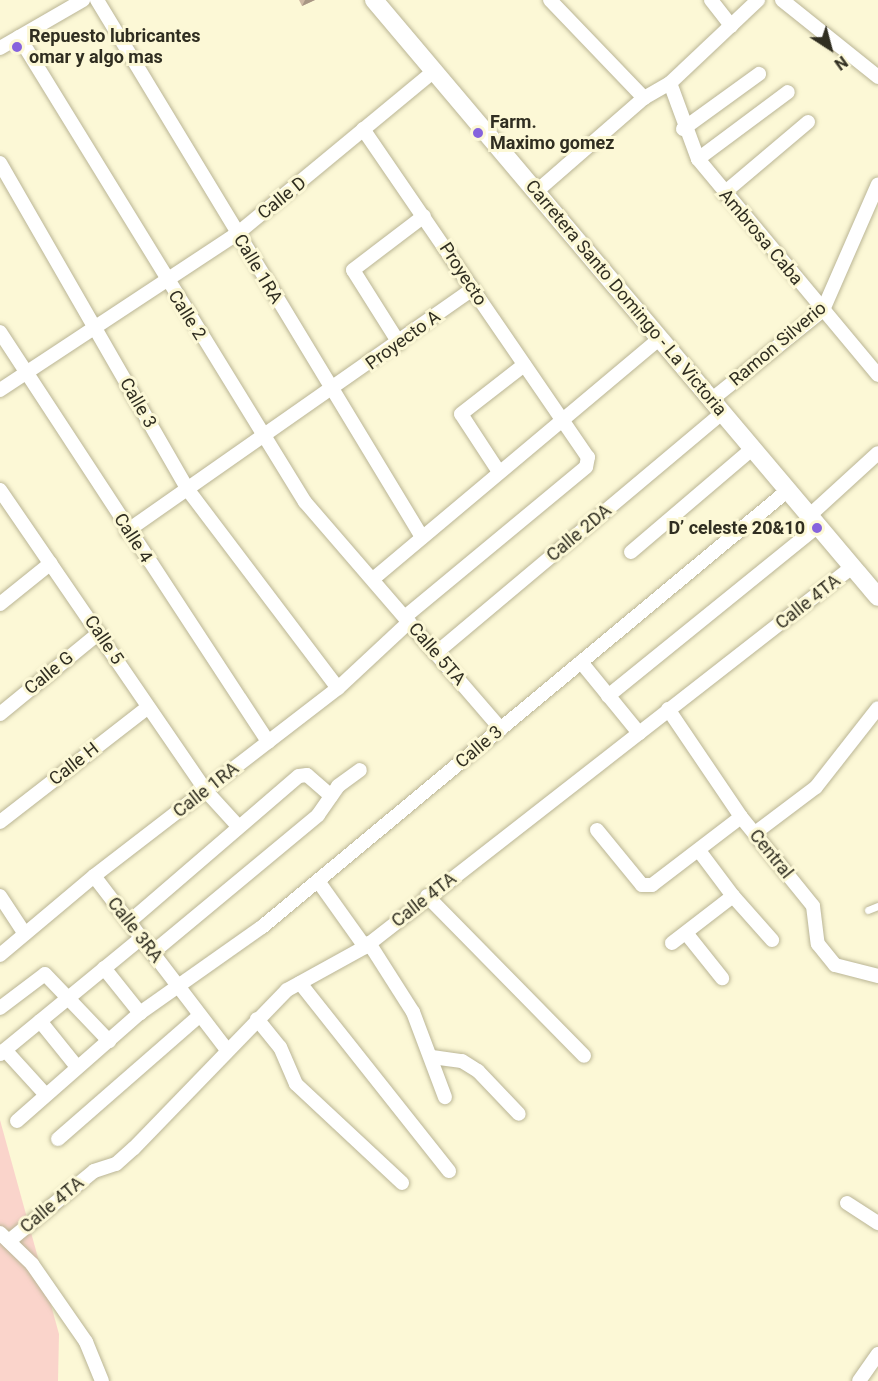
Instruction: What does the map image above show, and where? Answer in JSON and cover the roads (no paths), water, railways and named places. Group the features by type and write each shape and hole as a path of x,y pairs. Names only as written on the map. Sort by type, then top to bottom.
{"main road":[{"name":"Carretera Santo Domingo - La Victoria","path":"374,0 878,597"}],"street":[{"path":"0,48 83,0"},
{"name":"Calle 1RA","path":"97,0 422,537"},
{"path":"550,0 644,98"},
{"path":"711,0 731,26"},
{"path":"537,191 644,98 670,83 758,0"},
{"path":"782,0 878,77"},
{"name":"Calle 2","path":"20,37 165,278 305,502 373,579"},
{"name":"Calle D","path":"0,390 165,278 237,234 434,71"},
{"path":"683,129 759,74"},
{"name":"Ambrosa Caba","path":"670,83 683,129 698,159 878,375"},
{"path":"698,159 789,92"},
{"path":"724,193 808,122"},
{"name":"Proyecto","path":"363,129 424,216 560,422 588,457 586,467 407,619"},
{"name":"Calle 3","path":"0,163 188,490 338,688"},
{"name":"Ramon Silverio","path":"716,406 823,310 878,184"},
{"path":"399,343 353,274 424,216"},
{"name":"Proyecto A","path":"127,531 265,439 472,289"},
{"name":"Calle 4","path":"0,332 127,531 268,742"},
{"path":"373,579 659,339"},
{"path":"499,472 461,414 524,365"},
{"name":"Calle 2DA","path":"436,653 716,406"},
{"path":"631,552 752,449"},
{"path":"608,696 813,521 878,453"},
{"name":"Calle 3","path":"17,1120 140,1013 177,984 244,941 318,881 787,491"},
{"name":"Calle 5","path":"1,493 206,791 238,826"},
{"path":"0,604 51,563"},
{"name":"Calle 4TA","path":"4,1237 86,1177 134,1148 257,1019 300,983 367,945 852,567"},
{"name":"Calle 5TA","path":"373,579 501,729"},
{"name":"Calle 1RA","path":"0,955 94,876 338,688 407,619"},
{"name":"Calle G","path":"0,714 99,633"},
{"path":"581,662 639,734"},
{"name":"Calle H","path":"0,822 148,706"},
{"path":"754,832 816,787 878,708"},
{"name":"Central","path":"668,709 741,817 813,906 818,944 835,965 878,976"},
{"path":"153,953 318,815 331,796 360,770"},
{"path":"129,922 238,826 303,774 331,796"},
{"path":"597,830 642,885 671,875 741,817"},
{"path":"700,852 733,896 772,940"},
{"name":"Calle 3RA","path":"94,876 227,1050"},
{"path":"318,881 367,945 392,972 432,1057 445,1097"},
{"path":"0,896 25,934"},
{"path":"427,896 584,1056"},
{"path":"672,943 733,896"},
{"path":"686,933 722,978"},
{"path":"45,1095 2,1052 141,938"},
{"path":"104,968 140,1013"},
{"path":"0,1008 43,975 70,996 109,1041"},
{"path":"300,983 449,1171"},
{"path":"58,1139 199,1016"},
{"path":"257,1019 280,1047 296,1084 402,1183"},
{"path":"40,1021 77,1066"},
{"path":"432,1057 462,1061 478,1071 519,1114"},
{"path":"846,1203 878,1223"},
{"path":"4,1237 32,1264 86,1342 102,1381"},
{"path":"860,1381 878,1354"}],"lane":[{"path":"868,910 878,906"}],"place":[{"name":"Repuesto lubricantes omar y algo mas","path":"17,47"},
{"name":"Farm. Maximo gomez","path":"478,133"},
{"name":"D’ celeste 20&10","path":"817,528"}]}
